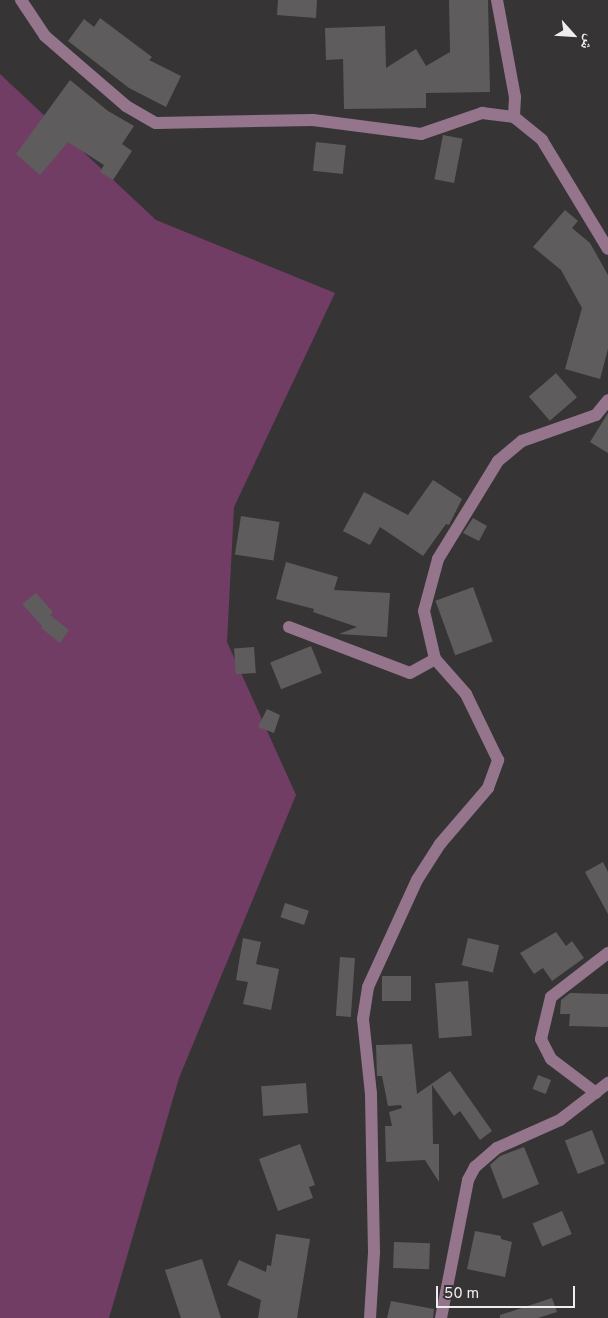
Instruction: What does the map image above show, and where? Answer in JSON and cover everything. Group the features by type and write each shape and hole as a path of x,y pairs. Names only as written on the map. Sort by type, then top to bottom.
{"street":[{"path":"21,0 45,36 126,106 156,123 313,120 421,134 482,113 514,118 542,140 608,249"},
{"path":"497,0 516,97 514,118"},
{"path":"370,1318 374,1252 371,1094 363,1019 368,986 417,880 440,844 488,788 498,760 466,694 435,659 424,611 438,559 498,461 522,441 596,414 608,400"},
{"path":"289,627 410,674 435,659"},
{"path":"596,1093 551,1059 541,1039 551,997 608,953"},
{"path":"441,1318 468,1180 475,1167 497,1148 560,1120 608,1083"}],"shaded area":[{"path":"0,74 156,220 335,293 234,507 227,642 296,795 179,1078 109,1318 0,1318"}],"building":[{"path":"278,0 317,0 316,18 277,15"},
{"path":"449,0 488,0 490,92 426,93 426,108 344,109 343,59 326,60 325,28 385,26 386,68 416,49 426,66 450,52"},
{"path":"100,18 152,57 149,60 181,76 166,107 129,88 68,41 84,19 94,27"},
{"path":"70,80 108,111 134,126 122,144 132,151 113,180 100,172 104,165 68,142 40,175 16,154"},
{"path":"443,135 463,139 454,183 434,179"},
{"path":"316,142 346,145 343,174 313,171"},
{"path":"565,210 578,221 572,228 590,243 608,275 608,349 600,379 565,369 582,308 561,270 533,247"},
{"path":"556,373 577,397 550,421 529,397"},
{"path":"608,413 608,453 590,442"},
{"path":"433,480 462,499 449,525 446,524 423,556 380,527 370,545 343,531 364,492 408,515"},
{"path":"241,516 280,522 273,561 235,555"},
{"path":"473,518 487,526 479,541 463,533"},
{"path":"286,562 338,577 334,590 390,593 387,637 339,634 357,627 313,612 314,609 276,599"},
{"path":"473,587 493,642 455,655 435,601"},
{"path":"36,593 53,612 50,615 69,630 60,643 41,628 42,626 22,604"},
{"path":"311,646 322,673 281,689 270,662"},
{"path":"254,647 256,673 236,674 234,648"},
{"path":"267,709 280,715 274,733 258,727"},
{"path":"603,862 608,872 608,914 585,872"},
{"path":"285,903 309,911 304,925 280,917"},
{"path":"556,932 566,946 572,941 584,958 552,981 543,968 534,974 520,953"},
{"path":"243,938 261,942 256,964 279,969 271,1010 243,1004 248,982 236,980"},
{"path":"468,938 499,945 493,972 462,965"},
{"path":"340,957 355,958 351,1017 336,1016"},
{"path":"382,976 411,976 411,1001 382,1001"},
{"path":"468,981 472,1036 439,1038 435,983"},
{"path":"570,993 608,994 608,1027 569,1026 570,1014 560,1014 561,1000"},
{"path":"412,1044 417,1094 450,1071 492,1131 480,1140 460,1111 454,1116 432,1085 433,1144 439,1144 439,1182 425,1160 386,1162 385,1126 392,1126 389,1112 402,1108 401,1105 388,1106 382,1076 377,1076 376,1045"},
{"path":"538,1075 551,1080 546,1094 533,1089"},
{"path":"306,1083 308,1113 263,1116 261,1086"},
{"path":"592,1130 605,1164 578,1174 565,1140"},
{"path":"300,1144 315,1185 309,1187 313,1198 278,1211 259,1159"},
{"path":"524,1147 539,1184 503,1199 490,1165 500,1156"},
{"path":"562,1211 572,1234 542,1247 533,1224"},
{"path":"475,1231 501,1236 501,1239 512,1242 505,1277 467,1269"},
{"path":"276,1234 310,1239 297,1318 258,1318 261,1300 227,1285 239,1260 266,1272 267,1265 271,1266"},
{"path":"394,1242 430,1243 429,1269 393,1268"},
{"path":"202,1259 221,1318 181,1318 165,1270"},
{"path":"552,1298 557,1312 538,1318 500,1318 500,1315"},
{"path":"391,1301 434,1309 433,1318 387,1318"}]}
